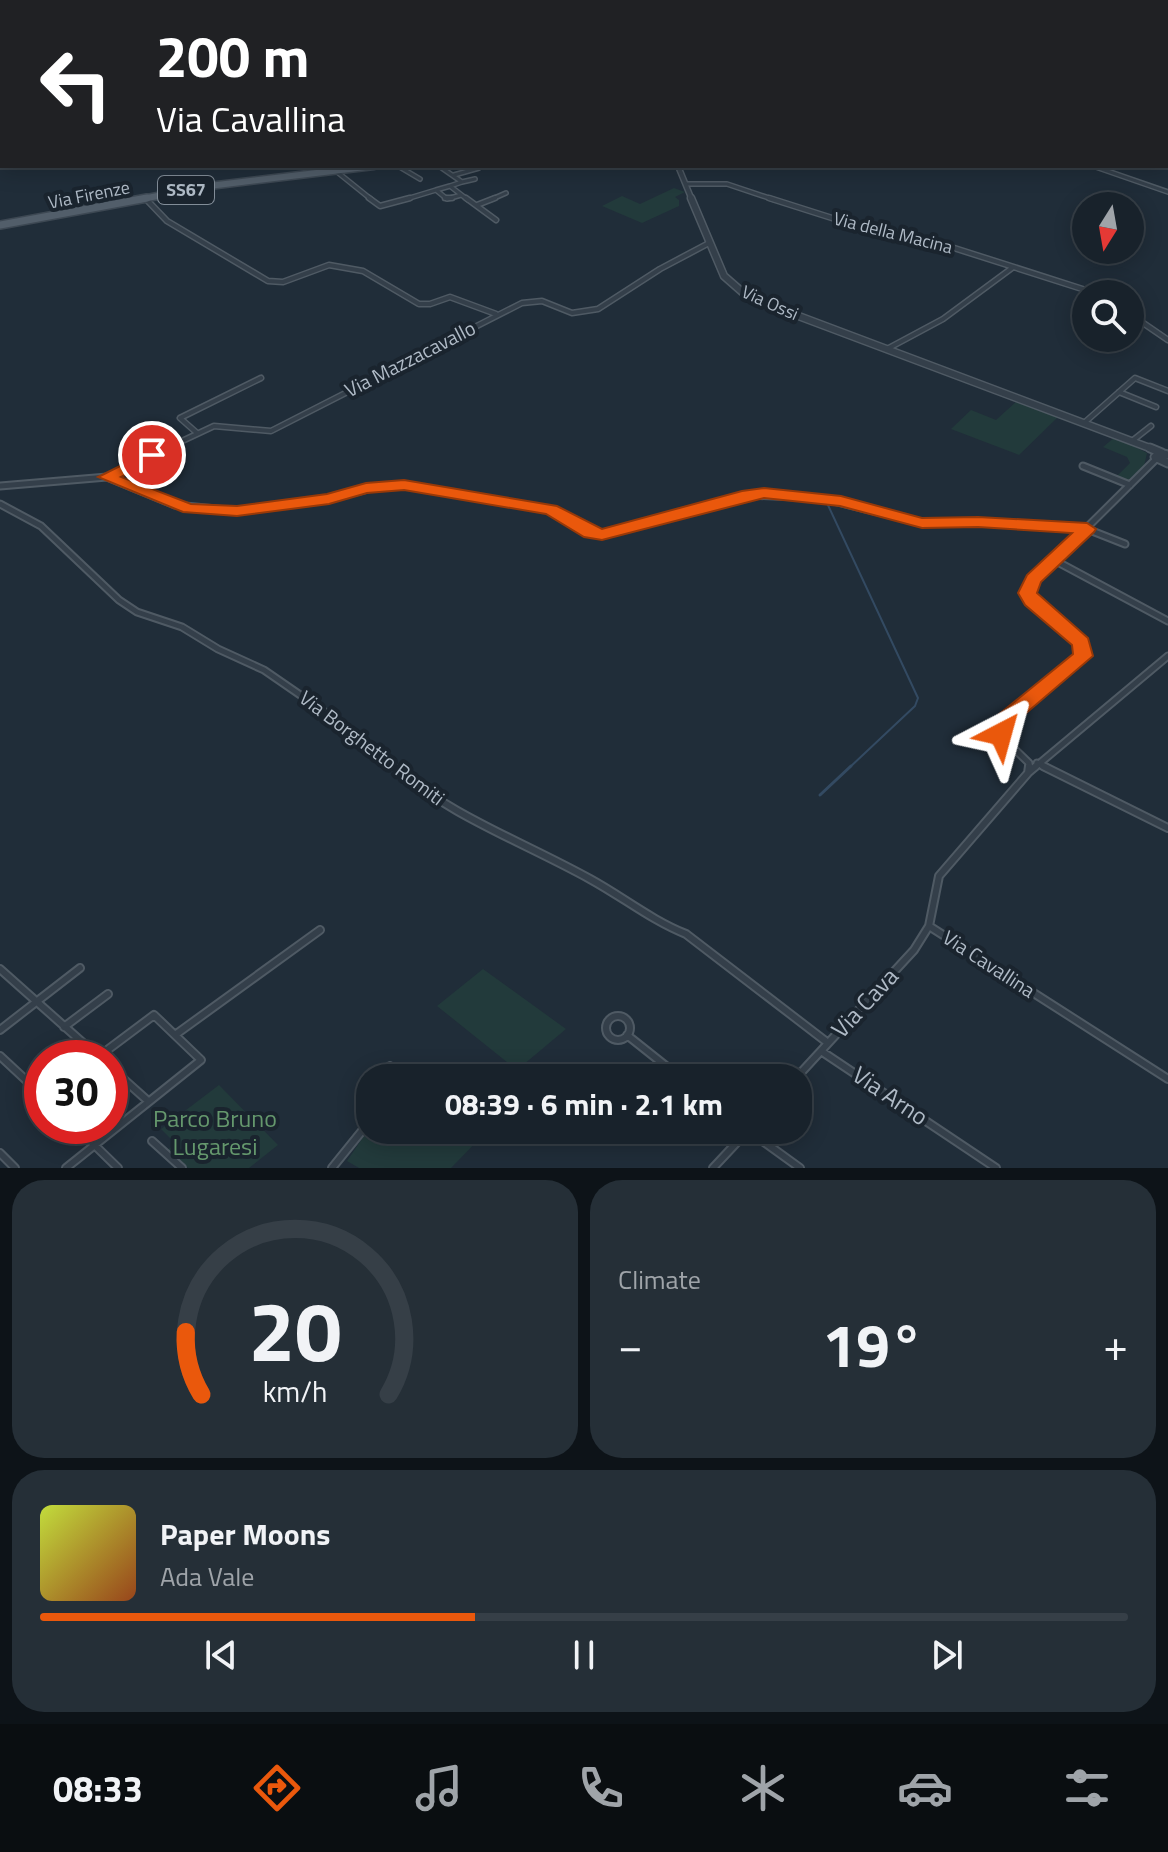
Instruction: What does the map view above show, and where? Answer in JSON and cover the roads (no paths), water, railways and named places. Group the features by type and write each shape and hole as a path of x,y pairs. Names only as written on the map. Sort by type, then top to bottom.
{"main road":[{"name":"Via Firenze","path":"0,225 209,186 358,168"}],"street":[{"path":"401,168 420,179"},
{"path":"442,168 462,182"},
{"path":"453,175 479,168"},
{"name":"Via Ossi","path":"679,168 724,276 739,291 1132,441 1163,457"},
{"path":"1099,168 1168,192"},
{"path":"335,171 380,206 475,179"},
{"name":"Via della Macina","path":"686,184 727,184 800,210 929,240 1072,286"},
{"path":"450,186 496,220"},
{"path":"436,190 447,199 461,195"},
{"path":"476,205 506,193"},
{"path":"146,198 167,221 268,281 283,282 323,265 357,269 412,302 430,304 456,298 497,315"},
{"name":"Via Mazzacavallo","path":"107,477 214,426 228,426 251,433 271,431 497,315 534,300 572,313 598,309 660,269 709,243"},
{"path":"886,349 943,319 1012,268"},
{"path":"1144,324 1168,340"},
{"path":"197,433 180,418 261,378"},
{"path":"1084,423 1135,378 1168,391"},
{"path":"1119,392 1156,407"},
{"path":"1132,441 1151,426"},
{"path":"1028,773 1029,763 1003,738 1000,726 1079,660 1084,649 1081,642 1032,601 1027,593 1033,579 1163,457"},
{"path":"1083,466 1130,485"},
{"path":"0,486 107,477 189,509 237,511 329,499 366,488 404,485 551,510 591,533 602,535 764,493 841,501 922,523 978,522 1087,529 1125,544"},
{"name":"Via Borghetto Romiti","path":"0,504 41,526 119,600 137,612 182,627 218,649 264,670 351,730 423,790 484,827 591,879 661,924 699,942 828,1043"},
{"path":"1054,560 1168,621"},
{"name":"Via Cavallina","path":"1168,656 1028,773 939,876 929,926 1168,1079"},
{"path":"1037,763 1168,828"},
{"name":"Via Cava","path":"809,1064 914,950 929,926"},
{"path":"175,1035 320,930"},
{"path":"0,1030 80,968"},
{"path":"0,969 79,1040"},
{"path":"64,1027 108,994"},
{"path":"66,1168 201,1060 154,1015 122,1040"},
{"path":"627,1035 663,1064"},
{"name":"Via Arno","path":"821,1051 996,1168"},
{"path":"0,1056 24,1078"},
{"path":"128,1084 148,1102"},
{"path":"332,1168 356,1138"},
{"path":"152,1141 182,1168"},
{"path":"713,1168 732,1144"},
{"path":"769,1144 800,1168"},
{"path":"95,1145 118,1168"},
{"path":"0,1153 15,1168"}],"waterway":[{"path":"827,503 918,698 915,706 849,768"},
{"path":"820,795 851,766"}],"park label":[{"name":"Parco Bruno Lugaresi","path":"215,1133"}]}
